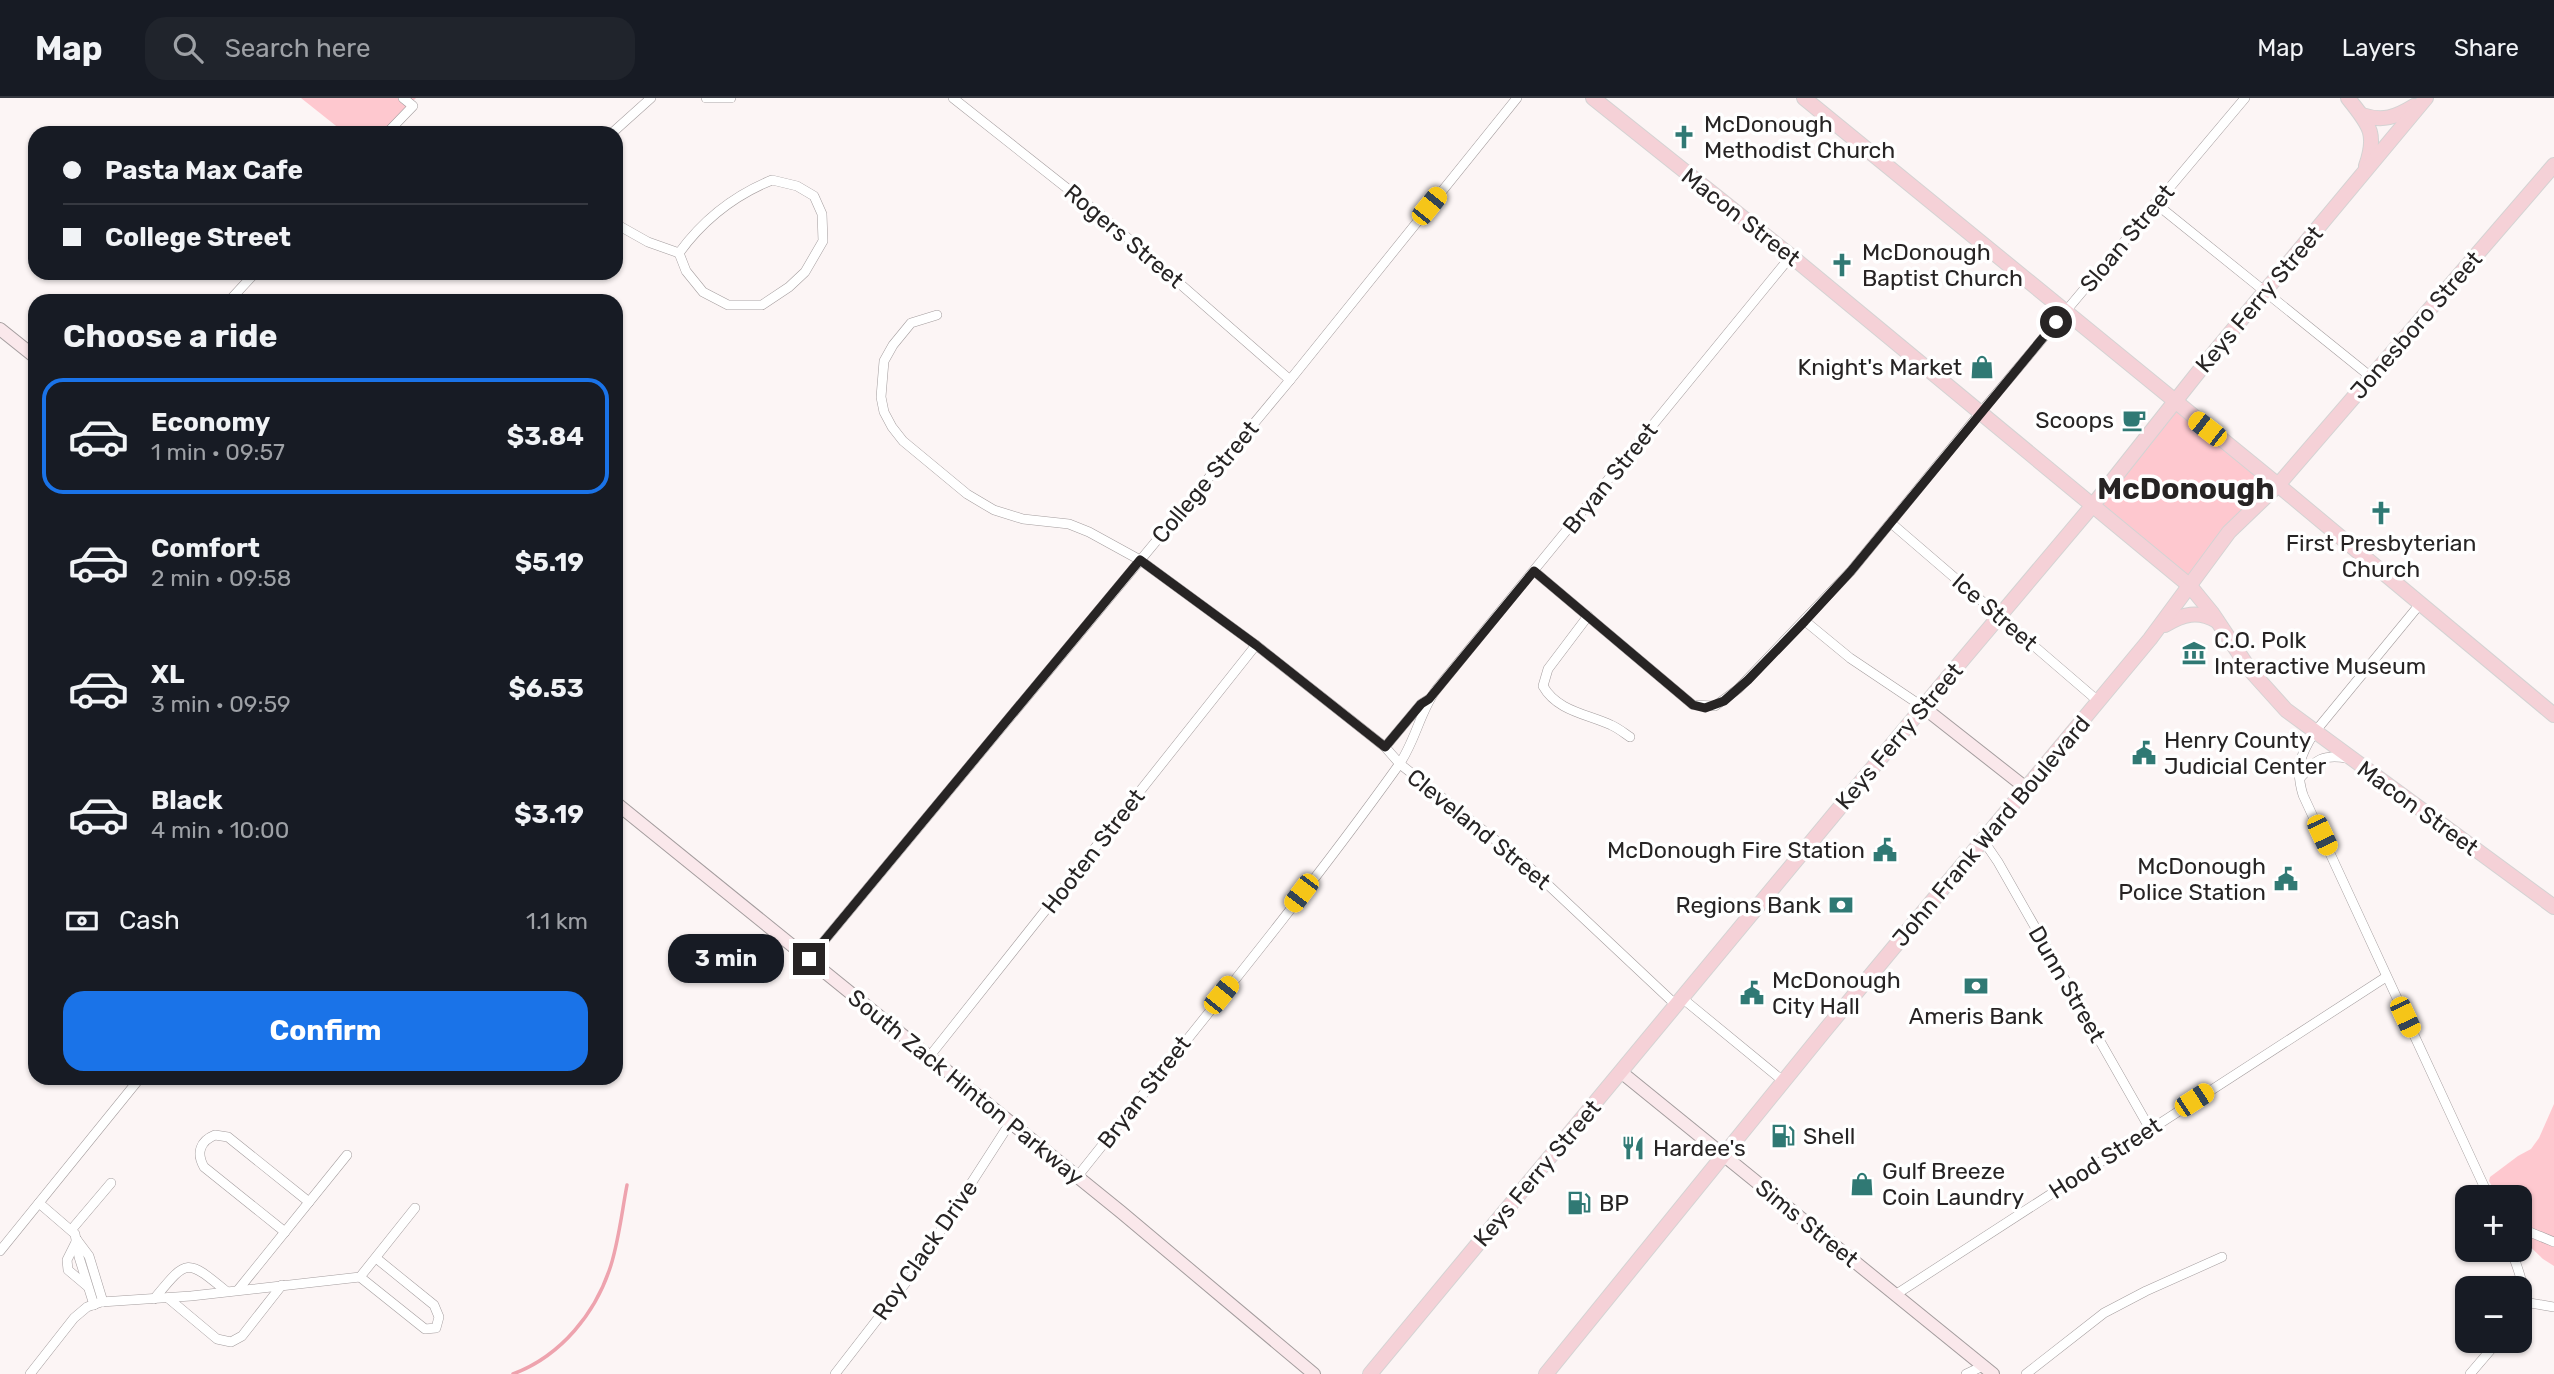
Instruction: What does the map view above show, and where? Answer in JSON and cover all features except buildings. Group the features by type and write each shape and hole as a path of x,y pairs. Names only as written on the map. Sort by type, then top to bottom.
{"main road":[{"name":"Macon Street","path":"1593,98 1791,256 2190,586 2264,688 2314,733 2554,907"},
{"path":"1804,98 2278,485 2554,715"},
{"path":"2348,98 2362,115 2372,137 2365,171"},
{"path":"2362,115 2373,119 2389,118 2425,99"},
{"name":"Keys Ferry Street","path":"1370,1374 2093,505 2263,292 2425,99"},
{"name":"Jonesboro Street","path":"2278,485 2554,165"},
{"path":"0,329 28,351"},
{"name":"John Frank Ward Boulevard","path":"1546,1374 1783,1081 2157,629 2229,532 2278,485"},
{"path":"2157,629 2180,616 2190,614 2207,615 2218,622"},
{"path":"1923,707 2026,788"},
{"name":"South Zack Hinton Parkway","path":"623,809 1077,1177 1314,1374"},
{"name":"Sims Street","path":"1620,1072 1988,1370"}],"street":[{"path":"394,126 414,106 403,98"},
{"path":"620,126 651,98"},
{"path":"706,98 731,98"},
{"name":"Rogers Street","path":"953,98 1107,220 1290,380"},
{"name":"College Street","path":"809,959 1290,380 1517,98"},
{"name":"Sloan Street","path":"1534,571 1693,705 1705,708 1724,701 1805,621 1891,523 2064,312 2245,98"},
{"path":"623,228 648,242 679,253 686,271 703,292 727,306 762,306 805,272 823,241 822,214 814,196 797,186 772,180 736,199 696,230 679,253"},
{"path":"2155,203 2371,377"},
{"name":"Bryan Street","path":"1385,747 1421,704 1429,699 1791,256"},
{"path":"236,294 248,280"},
{"name":"Cleveland Street","path":"937,314 911,323 884,361 881,397 884,412 903,441 967,494 994,510 1023,519 1069,524 1089,531 1140,560 1256,645 1385,747 1400,764 1528,866 1679,1001 1783,1081"},
{"name":"Ice Street","path":"1891,523 2098,701"},
{"path":"2420,604 2314,733 2301,753 2299,780 2303,795 2482,1185"},
{"path":"1588,617 1548,669 1543,686 1558,702 1581,715 1612,725 1630,737"},
{"path":"1805,621 1850,658 1923,707"},
{"name":"Hooten Street","path":"929,1058 1256,645"},
{"name":"Bryan Street","path":"1077,1177 1400,764 1421,723 1429,699"},
{"path":"2299,780 2320,758 2330,755 2350,759"},
{"name":"Dunn Street","path":"1983,840 2150,1129"},
{"name":"Hood Street","path":"1895,1295 2386,977"},
{"path":"0,1251 133,1085"},
{"name":"Roy Clack Drive","path":"835,1374 914,1272 1010,1123"},
{"path":"285,1232 204,1167 199,1153 205,1141 215,1135 230,1138 309,1202"},
{"path":"238,1290 347,1155"},
{"path":"72,1229 111,1183"},
{"path":"39,1203 72,1229 89,1256 98,1303"},
{"path":"360,1278 415,1208"},
{"path":"2532,1233 2554,1241"},
{"path":"77,1240 87,1287"},
{"path":"77,1240 67,1260 68,1270 87,1287 98,1303"},
{"path":"2026,1374 2104,1313 2222,1257"},
{"path":"30,1374 74,1318 98,1303 360,1278 425,1329 435,1328 439,1317 434,1305 376,1258"},
{"path":"154,1299 177,1271 189,1266 198,1269 226,1291"},
{"path":"168,1298 217,1339 231,1342 242,1336 282,1285"},
{"path":"2532,1306 2554,1307"},
{"path":"2470,1374 2489,1353"},
{"path":"1966,1374 1988,1370"}],"shaded area":[{"path":"301,98 416,98 388,126 336,126"},
{"path":"2174,402 2278,485 2190,586 2093,505"},
{"path":"2554,1104 2554,1266 2532,1248 2532,1185 2491,1185 2489,1181 2490,1177 2531,1149 2539,1138"}],"waterway":[{"path":"513,1374 530,1366 561,1344 586,1316 596,1300 614,1255 627,1185"}],"place":[{"name":"McDonough Methodist Church","path":"1684,137"},
{"name":"McDonough Baptist Church","path":"1842,265"},
{"name":"Knight's Market","path":"1982,367"},
{"name":"Scoops","path":"2134,420"},
{"name":"First Presbyterian Church","path":"2381,513"},
{"name":"C.O. Polk Interactive Museum","path":"2194,653"},
{"name":"Henry County Judicial Center","path":"2144,753"},
{"name":"McDonough Fire Station","path":"1885,850"},
{"name":"McDonough Police Station","path":"2286,879"},
{"name":"Regions Bank","path":"1841,905"},
{"name":"Ameris Bank","path":"1976,986"},
{"name":"McDonough City Hall","path":"1752,993"},
{"name":"Shell","path":"1783,1136"},
{"name":"Hardee's","path":"1633,1148"},
{"name":"Gulf Breeze Coin Laundry","path":"1862,1184"},
{"name":"BP","path":"1579,1203"}],"district":[{"name":"McDonough","path":"2186,489"}],"route":[{"path":"809,959 1140,560 1256,645 1385,747 1421,704 1429,699 1534,571 1693,705 1705,708 1715,706 1748,680 1851,571 2056,322"}]}
